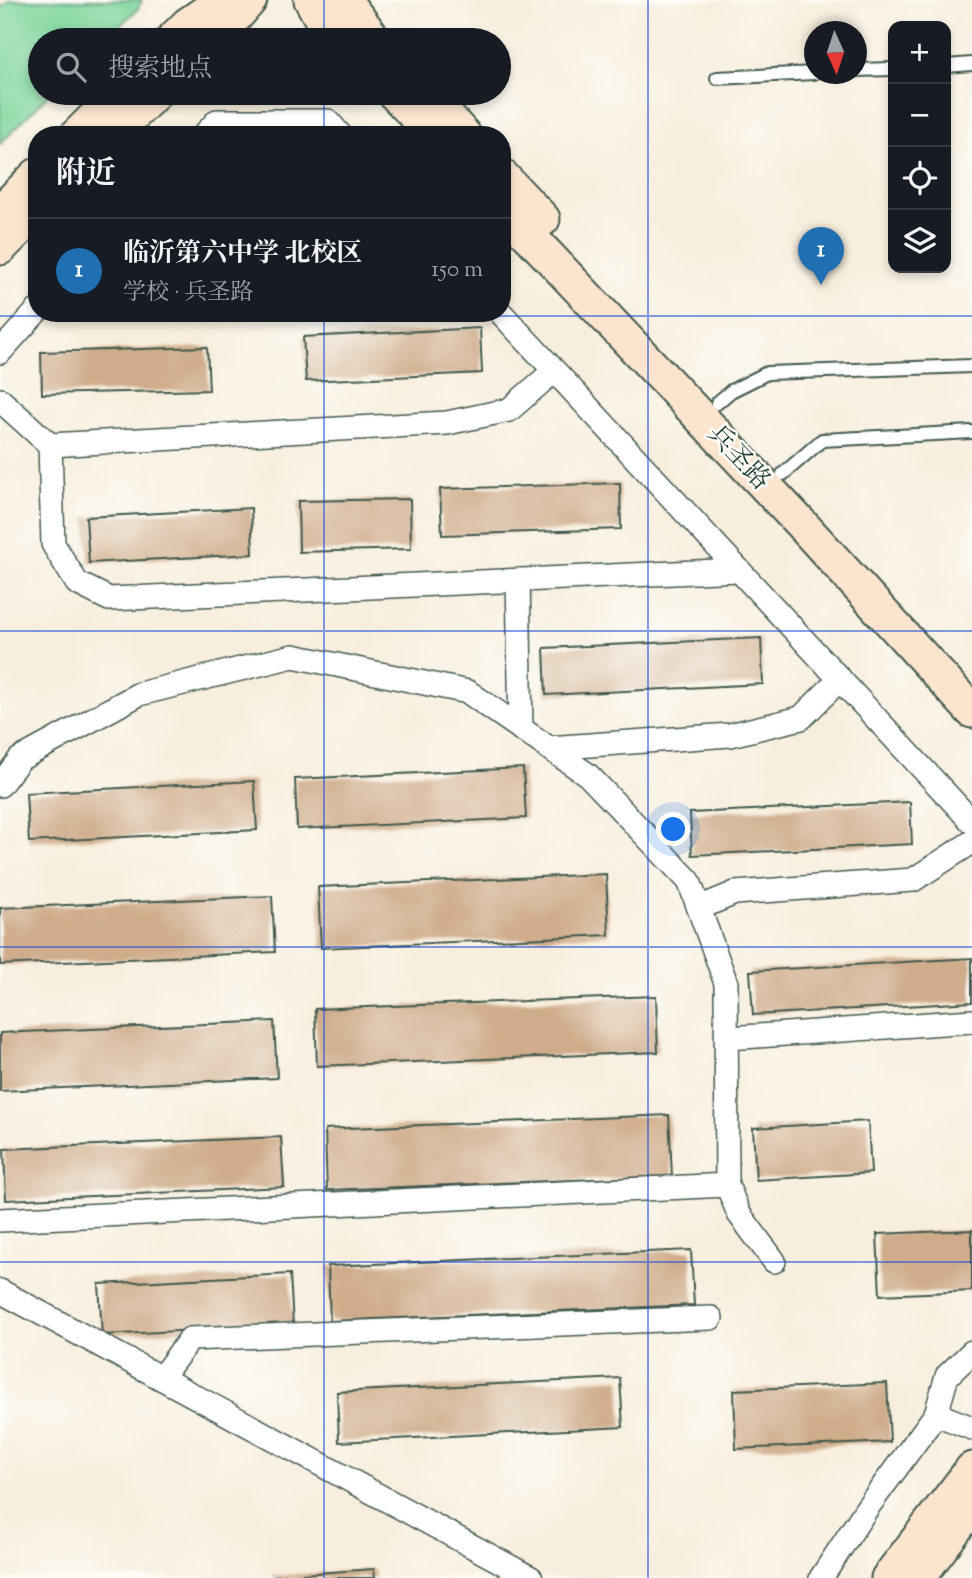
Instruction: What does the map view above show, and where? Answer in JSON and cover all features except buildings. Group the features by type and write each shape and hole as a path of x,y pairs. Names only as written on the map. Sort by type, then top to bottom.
{"main road":[{"path":"184,28 223,0"},
{"path":"222,28 250,0"},
{"path":"311,0 329,28"},
{"path":"344,0 366,28"},
{"path":"86,126 107,105"},
{"path":"122,126 143,105"},
{"path":"405,105 425,126"},
{"path":"435,105 455,126"},
{"path":"0,212 28,184"},
{"name":"兵圣路","path":"511,186 972,679"},
{"name":"兵圣路","path":"511,217 795,518 972,711"},
{"path":"0,248 28,220"},
{"path":"888,1578 972,1469"},
{"path":"918,1578 972,1507"}],"street":[{"path":"212,126 217,121 328,121 332,126"},
{"path":"0,352 28,322"},
{"path":"509,322 972,822"},
{"path":"0,400 50,445 447,423 509,410 554,371"},
{"path":"50,445 53,544 77,583 110,599 739,570"},
{"path":"518,580 521,729"},
{"path":"0,785 20,759 139,694 293,656 468,692 588,775 689,881 726,983 727,1185 738,1214 774,1261"},
{"path":"548,748 730,735 801,718 840,679"},
{"path":"699,908 735,893 914,880 972,842"},
{"path":"728,1038 972,1021"},
{"path":"0,1220 727,1185"},
{"path":"0,1291 531,1578"},
{"path":"161,1378 190,1339 711,1318"},
{"path":"821,1578 867,1508 936,1414 947,1376 972,1352"},
{"path":"936,1414 972,1428"}],"lane":[{"path":"951,66 972,64"},
{"path":"867,70 888,69"},
{"path":"717,78 804,74"},
{"path":"717,403 731,391 767,373 972,366"},
{"path":"783,474 822,440 972,432"}],"green space":[{"path":"9,0 142,0 138,9 117,28 28,28 28,105 38,105 0,144 0,9"}],"place":[{"name":"临沂第六中学 北校区","path":"821,285"}]}
